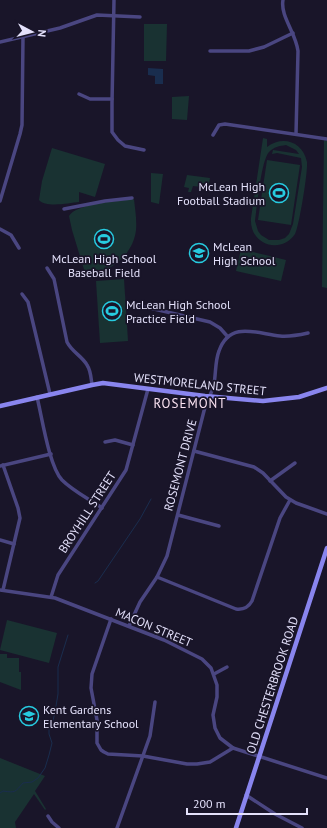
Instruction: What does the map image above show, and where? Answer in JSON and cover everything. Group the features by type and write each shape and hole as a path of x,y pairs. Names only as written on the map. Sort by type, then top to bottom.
{"main road":[{"name":"WESTMORELAND STREET","path":"0,406 92,385 109,383 209,397 263,401 274,401 299,397 327,388"},
{"name":"OLD CHESTERBROOK ROAD","path":"236,828 327,548"}],"street":[{"path":"114,0 112,127 114,136 125,146 144,150"},
{"path":"284,0 283,12 293,33 298,51 296,134"},
{"path":"0,42 60,28 97,14 140,17"},
{"path":"210,51 249,51 264,47 293,33"},
{"path":"0,201 22,125 23,37"},
{"path":"79,94 90,99 112,99"},
{"path":"213,135 217,127 222,124 327,139"},
{"path":"64,209 105,201 132,198"},
{"path":"0,229 11,235 18,243 19,248"},
{"path":"48,268 54,279 67,342 86,363 90,371 92,385"},
{"path":"22,294 28,302 50,394"},
{"path":"137,305 210,322 220,328 228,337 244,331 255,331 280,336 297,336 308,333"},
{"name":"ROSEMONT DRIVE","path":"129,626 138,606 157,577 168,552 205,407 214,386 219,350 228,337"},
{"name":"BROYHILL STREET","path":"51,597 53,586 58,575 126,470 148,389"},
{"path":"37,397 54,468 60,478 73,489 102,508"},
{"path":"105,442 115,440 133,445"},
{"path":"194,451 254,467 263,473 280,492 290,500 327,514"},
{"path":"2,590 19,524 19,512 2,466 50,454"},
{"path":"270,481 295,463"},
{"path":"157,577 236,609 248,607 252,602 280,518 290,500"},
{"path":"178,515 219,526"},
{"path":"0,540 14,544"},
{"name":"MACON STREET","path":"2,590 51,597 129,626 197,656 206,663 214,674"},
{"path":"111,619 91,681 97,720 97,743 101,750 108,754 143,756 187,764 197,764 210,762 233,748"},
{"path":"227,667 214,674 218,691 214,709 214,722 220,738 233,748 327,778"},
{"path":"117,828 150,736 155,702"},
{"path":"97,754 101,750"},
{"path":"246,795 275,814 302,828"},
{"path":"48,816 59,828"}],"green space":[{"path":"144,24 167,24 166,61 144,61"},
{"path":"189,96 187,120 172,119 172,97"},
{"path":"263,138 267,139 267,147 279,141 292,142 297,145 305,155 307,162 301,211 295,234 282,244 267,244 255,235 251,218","holes":["286,145 296,150 299,154 273,150 272,154 277,153 301,158 302,167 293,224 289,234 285,238 279,240 269,240 258,231 255,221 266,157 269,152 279,146"]},
{"path":"324,140 327,141 327,288 322,287"},
{"path":"52,148 105,164 95,197 79,192 79,202 47,204 39,200 42,181"},
{"name":"McLean High Football Stadium","path":"267,160 300,165 291,225 258,220"},
{"path":"151,173 163,174 159,204 151,202"},
{"path":"187,175 210,178 209,184 202,183 201,187 193,186 191,192 188,192 189,188 184,187"},
{"name":"McLean High School Baseball Field","path":"134,199 136,230 130,248 118,262 111,267 86,276 69,216 80,208 89,205"},
{"path":"241,249 286,260 281,281 236,271"},
{"name":"McLean High School Practice Field","path":"124,279 128,341 100,343 96,281"},
{"path":"7,620 57,633 49,663 0,650"},
{"path":"0,654 7,654 7,658 19,658 21,690 0,682"},
{"path":"0,758 45,776 35,791 46,809 45,810 34,794 15,822 16,828 0,828"}],"water":[{"path":"148,68 163,69 163,84 155,84 155,76 148,75"}],"waterway":[{"path":"95,583 98,581 140,519 151,499"},
{"path":"0,793 3,791 15,791 23,783 32,782 38,778 45,768 52,743 49,729 52,725 58,694 58,667 68,635"}],"place":[{"name":"McLean High Football Stadium","path":"279,193"},
{"name":"McLean High School Baseball Field","path":"104,239"},
{"name":"McLean High School","path":"199,253"},
{"name":"McLean High School Practice Field","path":"112,311"},
{"name":"Kent Gardens Elementary School","path":"29,716"}],"district":[{"name":"ROSEMONT","path":"190,403"}]}
